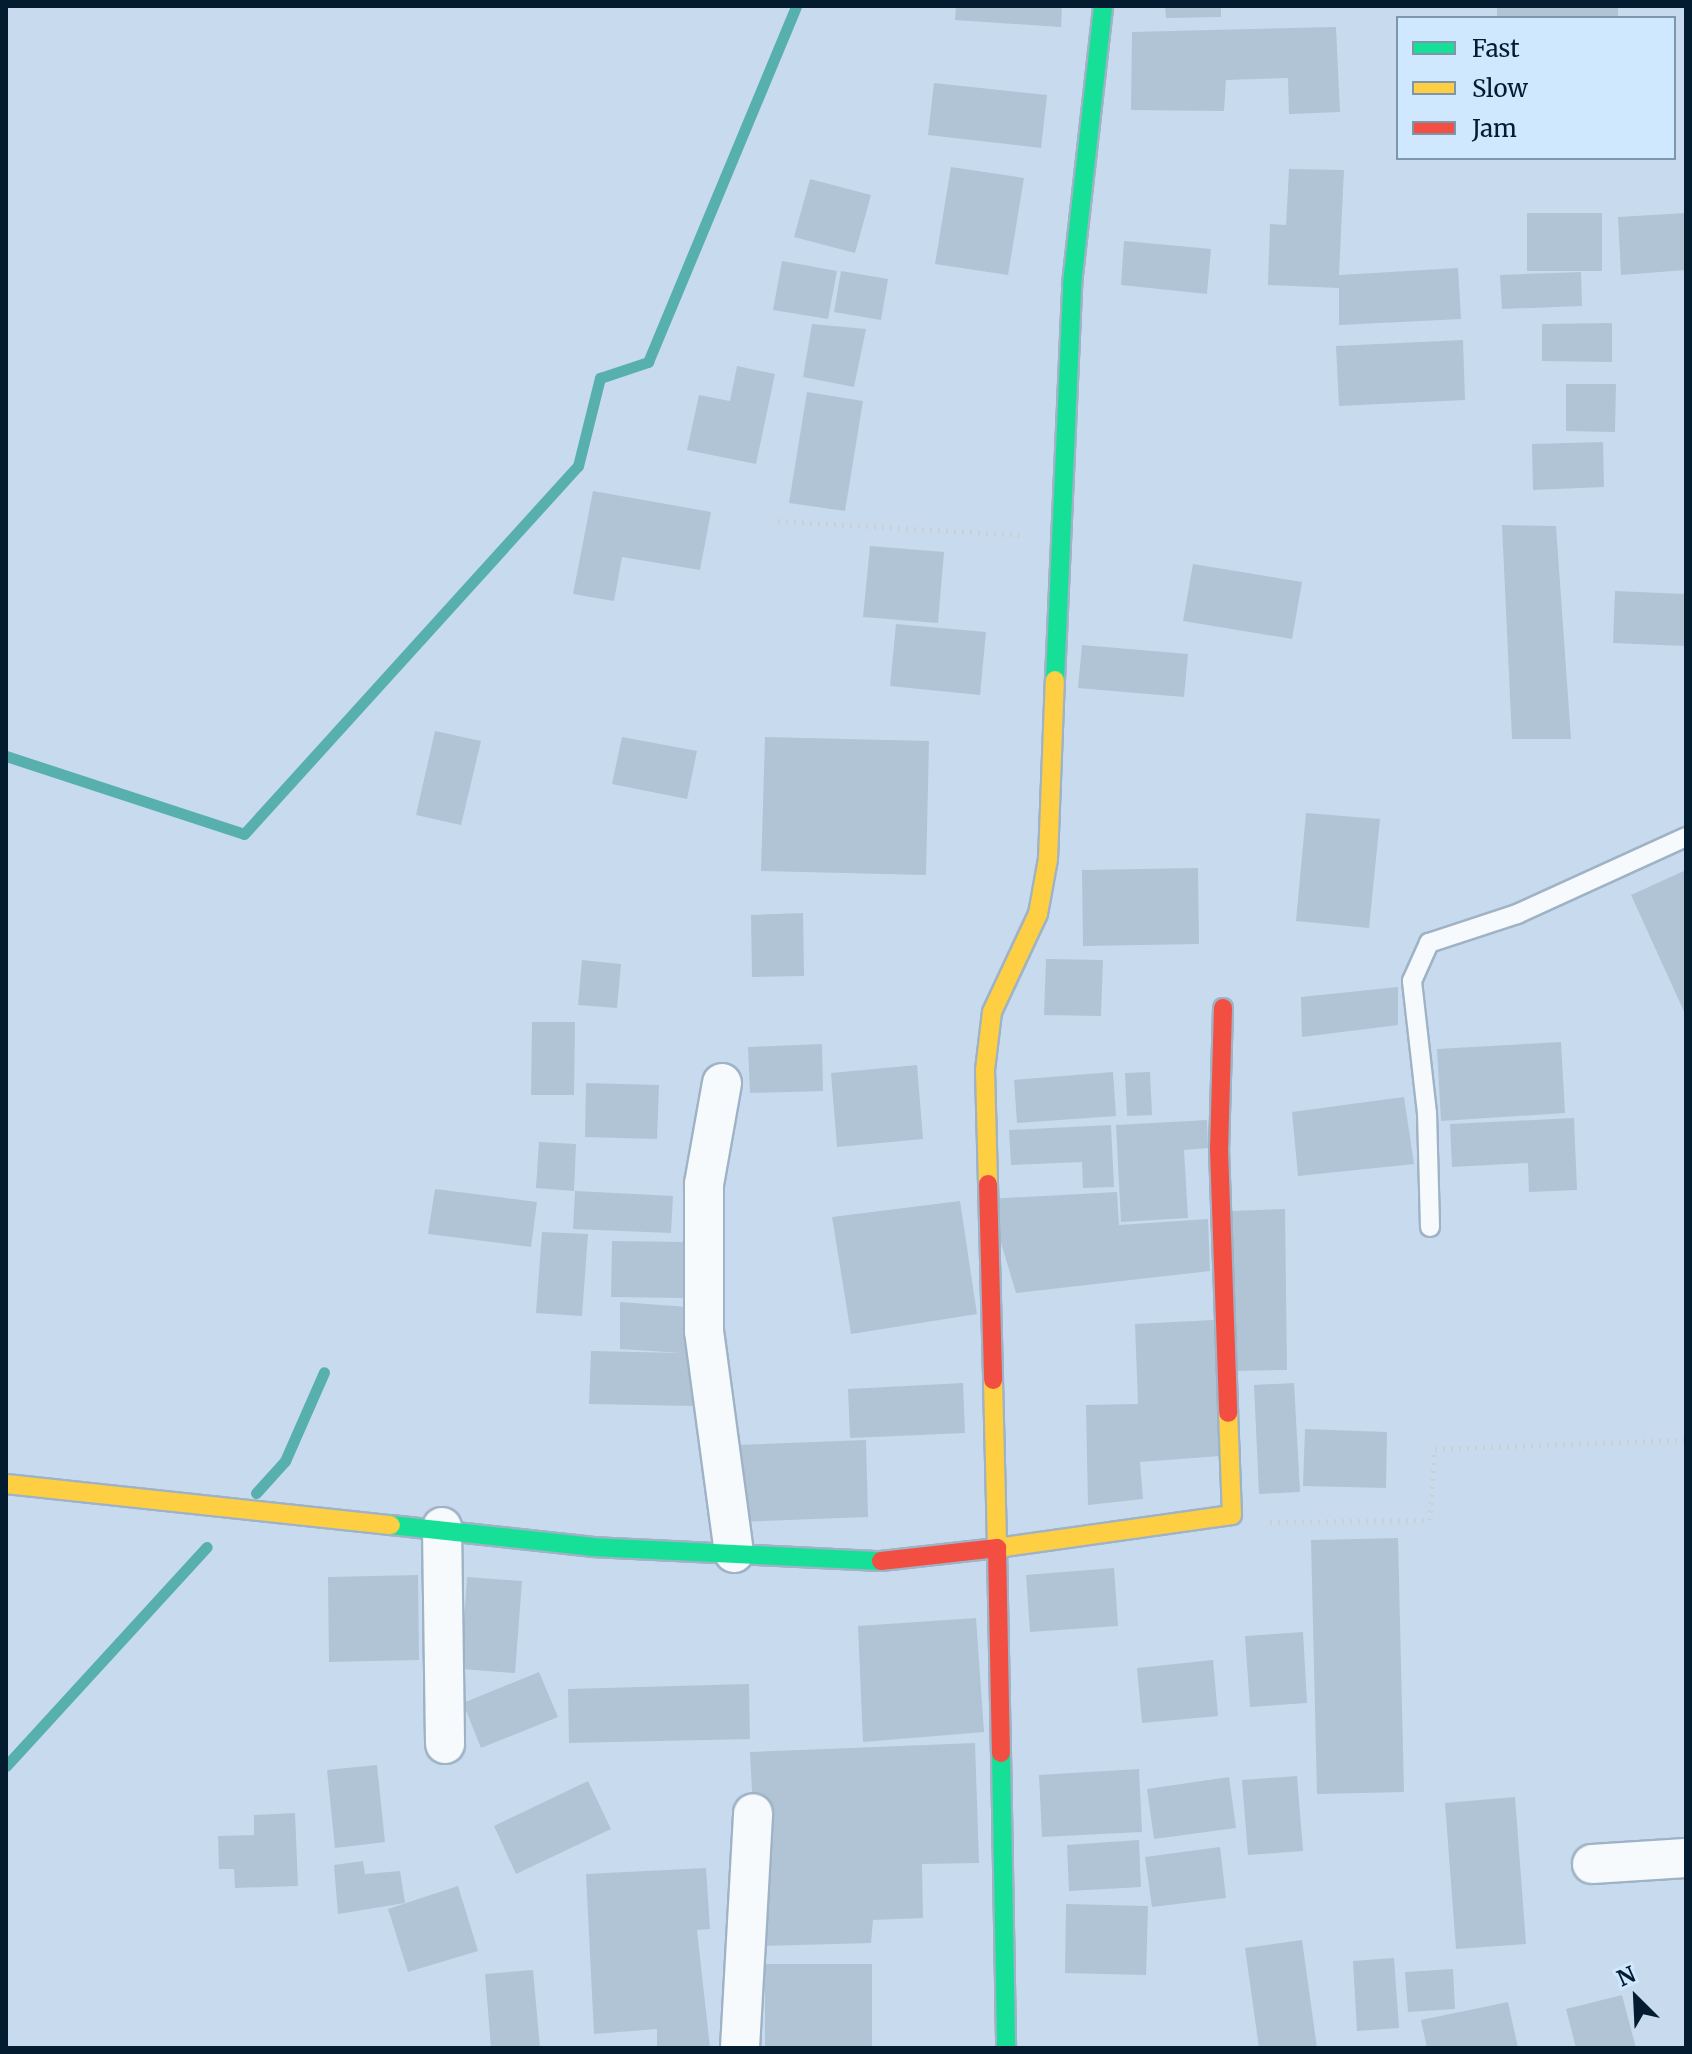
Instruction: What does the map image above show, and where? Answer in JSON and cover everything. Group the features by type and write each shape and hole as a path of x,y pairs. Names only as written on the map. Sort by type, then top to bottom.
{"street":[{"path":"1006,2048 985,1070 992,1012 1038,914 1048,859 1072,284 1103,6"},
{"path":"6,1484 442,1527 592,1547 882,1561 1232,1515 1219,1149 1223,1008"},
{"path":"722,1083 704,1184 704,1331 734,1553"},
{"path":"442,1527 445,1744"},
{"path":"740,2048 753,1813"},
{"path":"1592,1864 1686,1858"}],"lane":[{"path":"1430,1227 1427,1113 1412,981 1429,943 1532,908 1686,837"}],"path":[{"path":"778,521 1063,538"},
{"path":"1290,1525 1430,1520 1435,1449 1686,1440"}],"building":[{"path":"956,6 1062,6 1061,27 955,20"},
{"path":"1165,6 1221,6 1221,17 1166,18"},
{"path":"1497,6 1618,6 1618,16 1497,16"},
{"path":"1336,27 1340,112 1289,114 1288,78 1226,80 1224,111 1131,110 1132,32"},
{"path":"934,83 1047,95 1041,148 928,135"},
{"path":"951,167 1024,178 1008,275 935,264"},
{"path":"1289,169 1344,170 1339,275 1458,268 1461,319 1339,325 1339,288 1268,285 1270,224 1286,225"},
{"path":"810,179 871,195 855,253 794,237"},
{"path":"1527,213 1602,213 1602,271 1527,271"},
{"path":"1686,213 1686,270 1621,275 1618,217"},
{"path":"1124,241 1211,249 1207,294 1121,285"},
{"path":"782,261 837,271 828,319 773,310"},
{"path":"841,271 888,279 881,320 834,312"},
{"path":"1581,272 1582,306 1502,309 1500,275"},
{"path":"1612,323 1612,362 1542,361 1542,324"},
{"path":"812,324 866,329 854,387 803,377"},
{"path":"1463,340 1465,400 1339,406 1336,346"},
{"path":"737,366 775,374 756,464 687,450 699,395 730,401"},
{"path":"1566,384 1616,384 1615,432 1566,431"},
{"path":"807,392 863,401 845,511 789,503"},
{"path":"1603,442 1604,487 1533,490 1532,444"},
{"path":"593,491 711,512 700,570 622,557 614,601 573,594"},
{"path":"1502,525 1556,526 1571,739 1512,739"},
{"path":"870,546 944,552 938,623 863,617"},
{"path":"1193,564 1302,582 1292,639 1183,621"},
{"path":"1615,591 1686,594 1686,646 1613,643"},
{"path":"896,624 986,632 980,695 890,686"},
{"path":"1082,645 1188,654 1184,697 1078,688"},
{"path":"435,731 481,741 461,825 416,815"},
{"path":"622,737 697,751 687,799 612,784"},
{"path":"765,737 929,741 926,875 761,871"},
{"path":"1306,813 1380,819 1369,928 1296,921"},
{"path":"1198,868 1199,944 1083,946 1082,870"},
{"path":"1686,870 1686,1016 1631,895"},
{"path":"803,913 804,976 752,977 751,915"},
{"path":"1046,959 1103,960 1101,1016 1044,1015"},
{"path":"582,960 621,964 617,1008 578,1005"},
{"path":"1398,987 1398,1025 1302,1037 1301,997"},
{"path":"532,1022 575,1022 574,1095 531,1095"},
{"path":"1561,1042 1565,1113 1441,1121 1437,1049"},
{"path":"822,1044 823,1091 750,1093 748,1047"},
{"path":"917,1065 923,1139 837,1147 831,1073"},
{"path":"1113,1072 1116,1116 1017,1123 1014,1080"},
{"path":"1150,1072 1152,1115 1127,1116 1125,1073"},
{"path":"586,1083 659,1085 657,1139 585,1137"},
{"path":"1404,1097 1414,1164 1298,1176 1292,1112"},
{"path":"1574,1118 1577,1190 1529,1192 1528,1163 1452,1167 1450,1124"},
{"path":"1207,1120 1208,1148 1184,1150 1188,1218 1121,1222 1116,1125"},
{"path":"1111,1125 1114,1187 1083,1188 1082,1162 1011,1165 1009,1130"},
{"path":"539,1142 576,1144 574,1191 536,1188"},
{"path":"435,1189 537,1202 531,1247 428,1234"},
{"path":"575,1191 673,1196 671,1233 573,1229"},
{"path":"1117,1192 1119,1225 1208,1219 1210,1271 1016,1293 988,1199"},
{"path":"960,1201 977,1314 851,1334 832,1217"},
{"path":"1285,1209 1287,1370 1234,1371 1231,1211"},
{"path":"542,1232 588,1234 582,1316 536,1313"},
{"path":"612,1241 684,1242 683,1298 611,1297"},
{"path":"620,1302 688,1307 696,1406 589,1404 591,1351 682,1353 620,1349"},
{"path":"1214,1320 1220,1456 1140,1462 1143,1499 1088,1505 1086,1405 1138,1404 1135,1324"},
{"path":"963,1383 965,1433 850,1438 848,1389"},
{"path":"1294,1383 1300,1492 1259,1494 1254,1385"},
{"path":"1305,1429 1387,1432 1386,1488 1303,1486"},
{"path":"866,1440 868,1517 738,1522 735,1445"},
{"path":"1398,1538 1404,1792 1317,1794 1311,1540"},
{"path":"1114,1568 1118,1626 1030,1632 1026,1575"},
{"path":"418,1575 419,1660 329,1662 328,1577"},
{"path":"467,1577 522,1581 515,1673 461,1669"},
{"path":"976,1618 984,1732 863,1742 858,1626"},
{"path":"1303,1632 1307,1703 1250,1707 1245,1636"},
{"path":"1213,1660 1218,1716 1142,1723 1137,1668"},
{"path":"539,1672 558,1717 481,1748 463,1703"},
{"path":"749,1684 750,1739 569,1743 568,1689"},
{"path":"975,1743 979,1863 922,1864 923,1918 873,1920 871,1943 760,1946 750,1752"},
{"path":"377,1765 385,1842 335,1848 327,1770"},
{"path":"1139,1769 1142,1832 1042,1837 1039,1775"},
{"path":"1297,1776 1303,1851 1248,1855 1242,1780"},
{"path":"1229,1777 1236,1828 1154,1839 1147,1789"},
{"path":"588,1781 611,1829 516,1874 494,1826"},
{"path":"1515,1797 1526,1944 1456,1949 1445,1803"},
{"path":"295,1813 298,1886 235,1888 234,1869 219,1869 218,1836 254,1835 254,1815"},
{"path":"1139,1840 1141,1887 1069,1891 1067,1845"},
{"path":"1220,1847 1226,1898 1152,1907 1145,1857"},
{"path":"363,1861 365,1874 400,1871 405,1903 338,1914 334,1865"},
{"path":"706,1868 710,1929 697,1930 710,2048 657,2048 657,2029 594,2034 586,1874"},
{"path":"458,1886 478,1951 408,1972 388,1909"},
{"path":"1066,1904 1148,1906 1146,1975 1065,1973"},
{"path":"1302,1940 1317,2048 1259,2048 1245,1948"},
{"path":"1394,1958 1399,2028 1357,2031 1353,1961"},
{"path":"765,1964 872,1964 872,2048 765,2048"},
{"path":"1453,1969 1455,2009 1408,2012 1405,1972"},
{"path":"533,1970 540,2048 491,2048 485,1974"},
{"path":"1622,1995 1636,2048 1576,2048 1566,2009"},
{"path":"1508,2002 1518,2048 1427,2048 1421,2020"}],"waterway":[{"path":"6,756 244,834 578,466 600,378 648,362 796,6"},
{"path":"256,1493 285,1461 324,1372"},
{"path":"6,1766 207,1547"}],"traffic: fast":[{"path":"1055,680 1072,284 1103,6"},
{"path":"391,1525 592,1547 881,1561"},
{"path":"1001,1753 1006,2048"}],"traffic: slow":[{"path":"988,1184 985,1070 992,1012 1038,914 1048,859 1055,680"},
{"path":"993,1380 997,1548 1232,1515 1228,1413"},
{"path":"6,1484 391,1525"}],"traffic: jam":[{"path":"1223,1008 1219,1149 1228,1413"},
{"path":"988,1184 993,1380"},
{"path":"881,1561 997,1548 1001,1753"}]}
